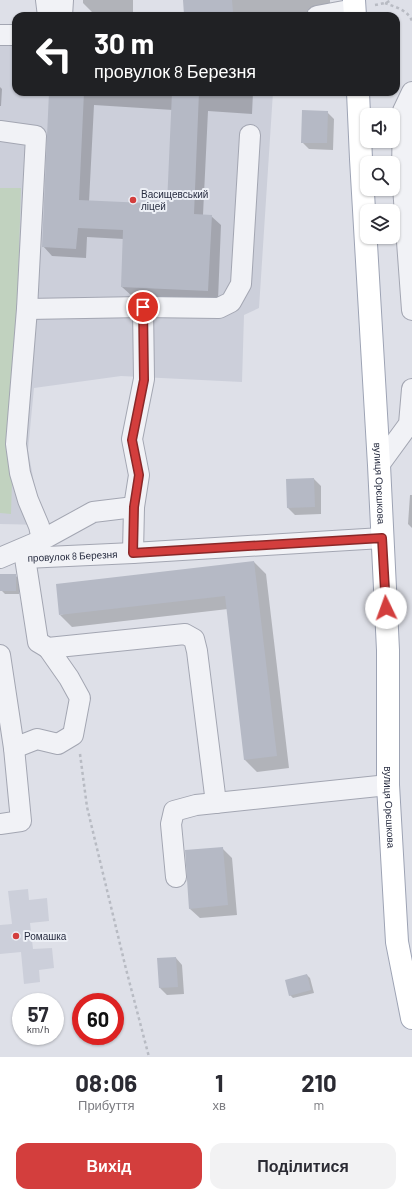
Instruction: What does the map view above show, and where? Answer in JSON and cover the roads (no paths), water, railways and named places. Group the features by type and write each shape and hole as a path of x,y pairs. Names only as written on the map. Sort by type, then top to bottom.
{"main road":[{"name":"вулиця Орєшкова","path":"358,96 388,650 388,785 397,942 412,1018"}],"street":[{"path":"46,0 48,12"},
{"path":"62,0 62,12"},
{"path":"336,12 355,8"},
{"path":"0,35 12,35"},
{"path":"412,92 404,111 402,173 412,310"},
{"path":"0,131 36,136 27,309 16,444 20,473 28,500 39,526 42,540 93,512 134,507"},
{"path":"27,309 143,307 219,308 231,302 241,284 250,135"},
{"path":"133,553 134,507 139,475 132,440 144,380 143,307"},
{"path":"379,465 409,424 412,389"},
{"name":"провулок 8 Березня","path":"25,558 382,538"},
{"name":"провулок 8 Березня","path":"0,558 42,540"},
{"name":"провулок 8 Березня","path":"25,558 42,540"},
{"path":"14,748 37,739 58,744 73,735 80,698 69,678 48,648 38,642 36,620 25,558"},
{"path":"48,648 186,634 194,639 197,651 216,803"},
{"path":"0,655 14,748 21,821 0,824"},
{"path":"176,877 170,824 174,811 196,805 388,785"}],"place":[{"name":"Васищевський ліцей","path":"133,200"},
{"name":"Ромашка","path":"16,936"}]}
